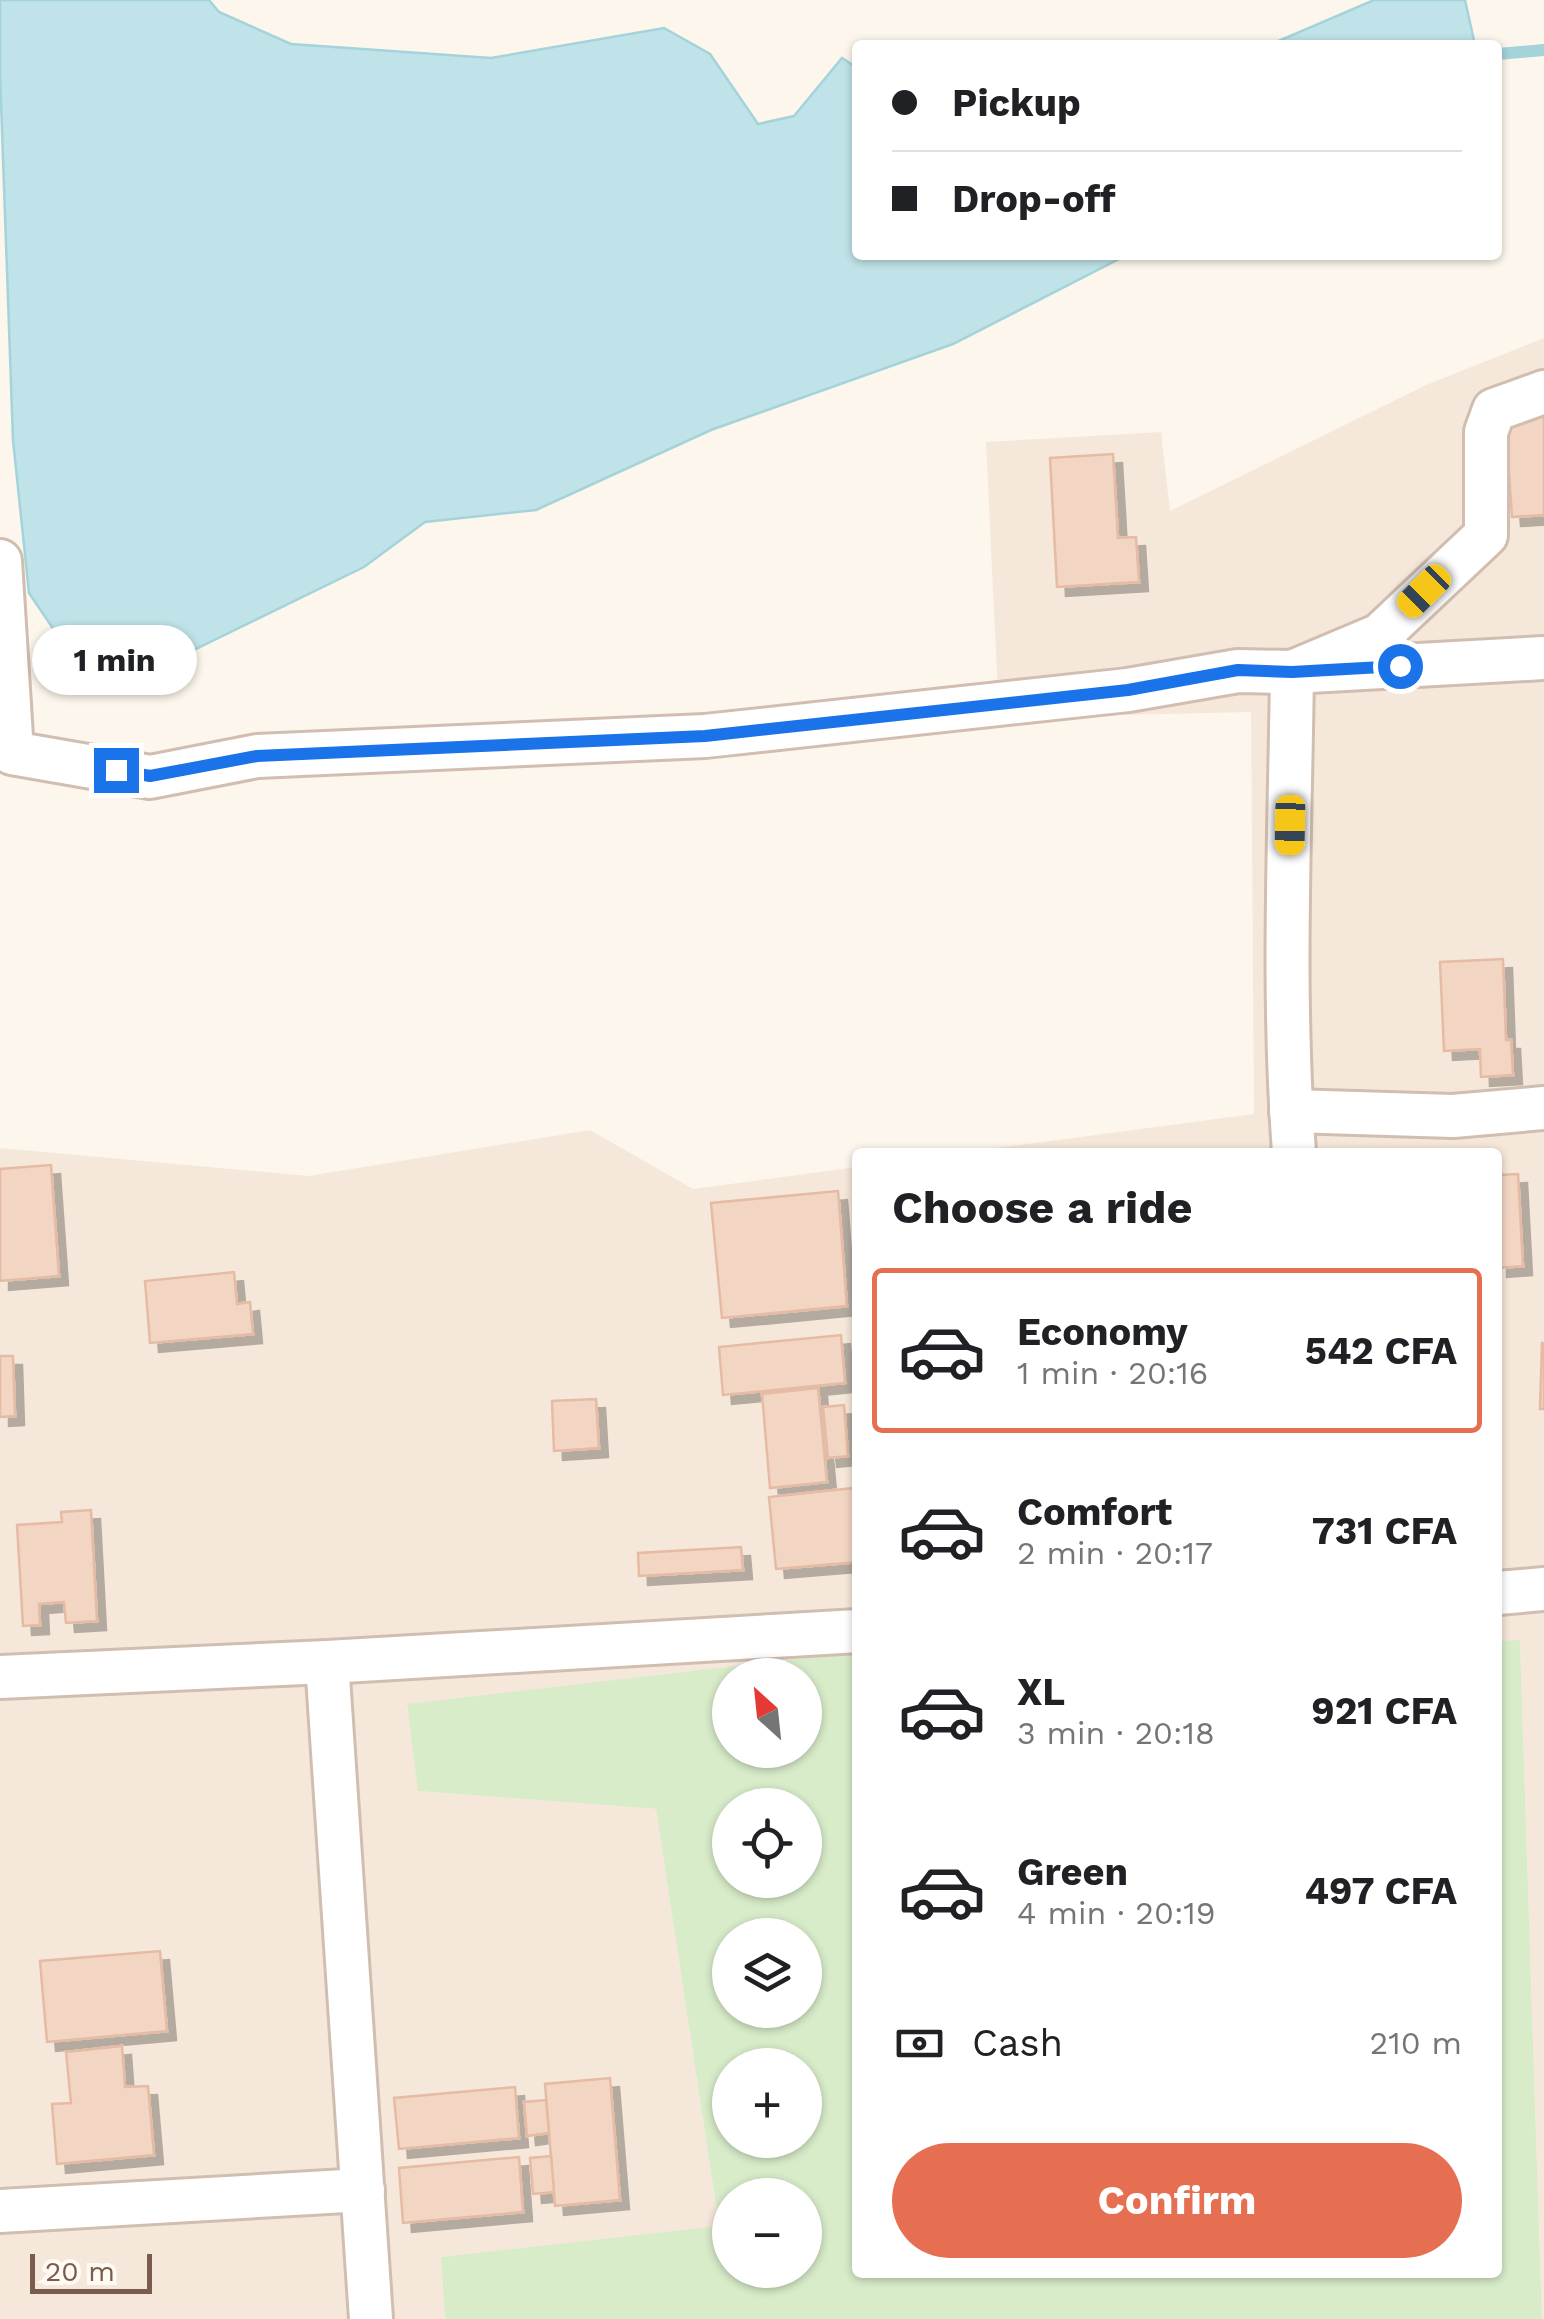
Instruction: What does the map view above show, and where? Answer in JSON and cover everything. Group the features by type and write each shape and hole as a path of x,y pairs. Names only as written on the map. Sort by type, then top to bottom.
{"street":[{"path":"1292,672 1380,635 1486,535 1486,432 1494,410 1544,392"},
{"path":"0,560 12,752 150,776 257,756 705,736 1128,690 1238,670 1292,672 1544,658"},
{"path":"1292,672 1288,940 1292,1132 1544,1108"},
{"path":"1502,1593 1544,1589"},
{"path":"0,1677 852,1631"},
{"path":"327,1662 371,2319"},
{"path":"0,2211 363,2190"}],"shaded area":[{"path":"1544,338 1544,2319 1520,1641 1502,1641 1502,1148 996,1148 1254,1114 1251,712 999,718 986,442 1161,432 1170,511 1426,385"},
{"path":"590,1130 693,1189 852,1168 852,1653 806,1658 712,1658 712,1669 407,1705 419,1791 656,1809 712,2181 712,2228 441,2257 445,2319 0,2319 0,1148 309,1176"}],"green space":[{"path":"1520,1640 1542,2319 445,2319 441,2257 712,2227 712,2288 822,2288 822,2178 712,2180 656,1809 418,1791 407,1704 712,1669 712,1768 822,1768 822,1658 805,1658 852,1653 852,2278 1502,2278 1502,1641"}],"water":[{"path":"0,0 209,0 219,12 291,44 491,58 664,28 710,54 758,124 794,116 842,58 852,65 852,260 1117,260 953,344 711,430 536,510 425,522 364,567 165,664 75,661 29,593 13,440"},
{"path":"1374,0 1465,0 1474,40 1281,40"}],"building":[{"path":"1544,413 1544,515 1512,517 1505,415"},
{"path":"1113,454 1118,538 1136,537 1139,582 1057,587 1050,458"},
{"path":"1503,959 1506,1040 1511,1040 1513,1075 1481,1077 1480,1049 1444,1051 1440,962"},
{"path":"51,1165 59,1276 0,1281 0,1169"},
{"path":"1518,1174 1523,1266 1502,1268 1502,1175"},
{"path":"838,1191 847,1306 722,1318 711,1203"},
{"path":"234,1272 237,1304 250,1302 253,1334 150,1343 145,1281"},
{"path":"841,1335 845,1383 723,1395 719,1347"},
{"path":"1542,1343 1544,1409 1540,1409"},
{"path":"0,1356 13,1356 15,1416 0,1417"},
{"path":"818,1388 827,1482 770,1488 762,1394"},
{"path":"596,1399 599,1448 554,1451 552,1401"},
{"path":"844,1405 848,1456 828,1458 823,1407"},
{"path":"852,1488 852,1563 776,1569 769,1497"},
{"path":"91,1510 97,1621 66,1623 64,1602 39,1604 40,1625 23,1626 17,1525 62,1522 61,1512"},
{"path":"741,1547 743,1570 639,1576 638,1553"},
{"path":"160,1951 167,2031 47,2042 40,1961"},
{"path":"122,2046 125,2087 148,2086 154,2155 57,2164 52,2104 71,2103 66,2052"},
{"path":"610,2078 620,2200 555,2206 545,2084"},
{"path":"515,2087 519,2138 399,2149 394,2098"},
{"path":"546,2100 549,2133 527,2136 524,2102"},
{"path":"551,2156 554,2192 533,2194 530,2158"},
{"path":"519,2157 523,2212 403,2223 399,2168"}],"waterway":[{"path":"1502,54 1544,50"}],"route":[{"path":"116,770 150,776 257,756 705,736 1128,690 1238,670 1292,672 1400,666"}]}
